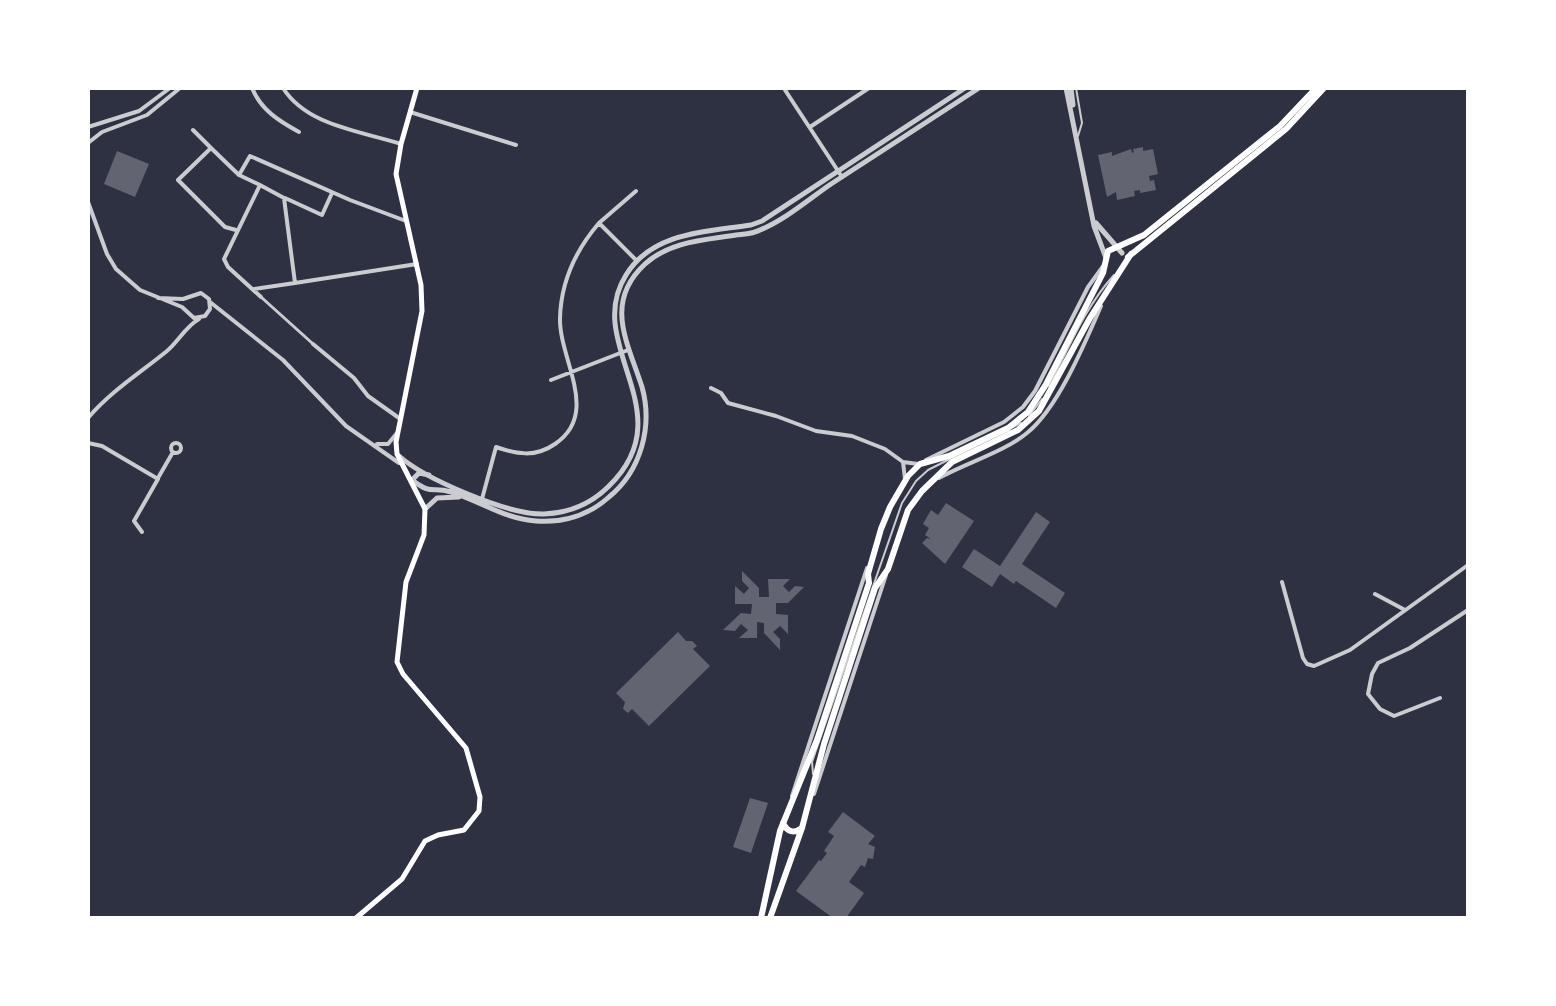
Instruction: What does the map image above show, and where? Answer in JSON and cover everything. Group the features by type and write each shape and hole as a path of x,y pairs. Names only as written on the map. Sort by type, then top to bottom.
{"main road":[{"path":"356,918 402,879 425,841 464,830 479,811 480,797 466,748 403,674 397,662 406,582 424,535 425,509 397,454 399,418 421,323 422,298 417,264 397,181 401,144 417,88"},
{"path":"761,918 786,813 821,730 874,580 888,569 908,510 936,466 949,456 1014,424 1033,406 1106,260 1117,245 1144,235 1290,117 1316,88"},
{"path":"1106,260 1111,265 1120,265 1286,129 1324,88"},
{"path":"770,918 807,811 874,580 878,540 890,507 904,481 920,464 936,466 952,462 1018,430 1033,417 1048,397 1120,265 1122,253 1117,245"},
{"path":"783,823 793,832 802,828"},
{"path":"778,844 788,841 795,848"}],"street":[{"path":"88,127 139,111 170,88"},
{"path":"88,143 102,132 154,111 180,88"},
{"path":"252,88 259,103 299,132"},
{"path":"283,88 290,99 313,117 401,144"},
{"path":"788,88 785,90 840,174"},
{"path":"810,127 869,88"},
{"path":"429,475 417,473 412,480 428,491 448,491 463,498 516,511 556,513 589,502 614,481 631,454 638,425 636,395 622,330 623,305 629,284 643,266 674,246 760,231 965,88"},
{"path":"625,352 614,326 616,301 623,280 637,260 669,240 755,224 979,88"},
{"path":"711,388 721,393 728,403 816,431 852,436 885,449 903,462 920,464 1004,422 1023,407 1035,391 1088,287 1106,260 1094,226 1071,88"},
{"path":"410,112 516,145"},
{"path":"193,130 239,175 284,198 322,215 332,193"},
{"path":"211,148 178,180 225,227 237,230"},
{"path":"239,175 250,156 332,193 406,221"},
{"path":"260,185 224,259 228,267 354,378 368,396 399,418"},
{"path":"481,502 496,447 531,454 553,446 574,421 577,405 561,329 563,293 575,256 599,223 636,191"},
{"path":"284,198 295,283"},
{"path":"88,202 107,254 131,285 187,311 194,318 215,315 230,319"},
{"path":"780,209 784,215"},
{"path":"1093,214 1099,229 1117,245"},
{"path":"599,223 643,266"},
{"path":"254,289 417,264"},
{"path":"926,485 1025,435 1041,420 1058,394 1109,287"},
{"path":"158,298 189,297 201,293 283,360 346,426 374,443 404,468"},
{"path":"186,328 189,297"},
{"path":"88,418 111,393 173,346 186,328 210,309 210,302"},
{"path":"551,380 625,352"},
{"path":"374,443 386,445 397,433"},
{"path":"88,443 102,446 158,479"},
{"path":"142,532 134,521 173,452"},
{"path":"397,454 481,502"},
{"path":"903,462 906,472 904,481"},
{"path":"425,509 437,498 463,498"},
{"path":"786,813 878,540"},
{"path":"1282,582 1303,658 1307,664 1314,666 1350,650 1468,565"},
{"path":"807,811 888,569"},
{"path":"1375,594 1405,610"},
{"path":"1440,698 1394,716 1380,709 1368,694 1378,663 1410,648 1468,610"}],"lane":[{"path":"874,580 902,503 916,481 936,466 1010,431 1031,414 1091,305 1120,265"}],"building":[{"path":"1143,147 1143,151 1153,149 1158,174 1149,176 1150,181 1154,180 1156,190 1134,191 1135,196 1117,200 1116,192 1107,197 1098,155 1112,152 1112,156 1131,149 1132,153 1133,149"},
{"path":"117,151 149,164 135,197 104,184"},
{"path":"946,503 974,521 945,564 922,543 927,538 931,539 925,535 929,528 923,524 931,510 938,515"},
{"path":"1036,512 1050,522 1022,564 1065,593 1056,608 1000,574 992,587 962,567 974,549 1000,566"},
{"path":"742,571 759,588 759,597 769,597 768,579 790,579 783,586 789,592 795,586 804,587 788,603 776,603 776,614 788,615 788,634 780,626 773,632 780,639 780,650 764,633 764,623 757,622 757,638 739,638 748,630 741,624 735,631 723,630 741,613 751,614 752,604 735,604 735,586 744,594 749,588 742,581"},
{"path":"678,632 686,641 692,641 697,646 693,649 710,666 649,726 632,709 628,713 623,709 625,702 616,693"},
{"path":"750,798 768,803 751,853 733,847"},
{"path":"843,812 875,836 868,844 875,847 873,859 868,858 865,867 861,865 849,882 864,893 846,918 833,918 796,891 827,853 824,851 834,836 828,832"}]}
